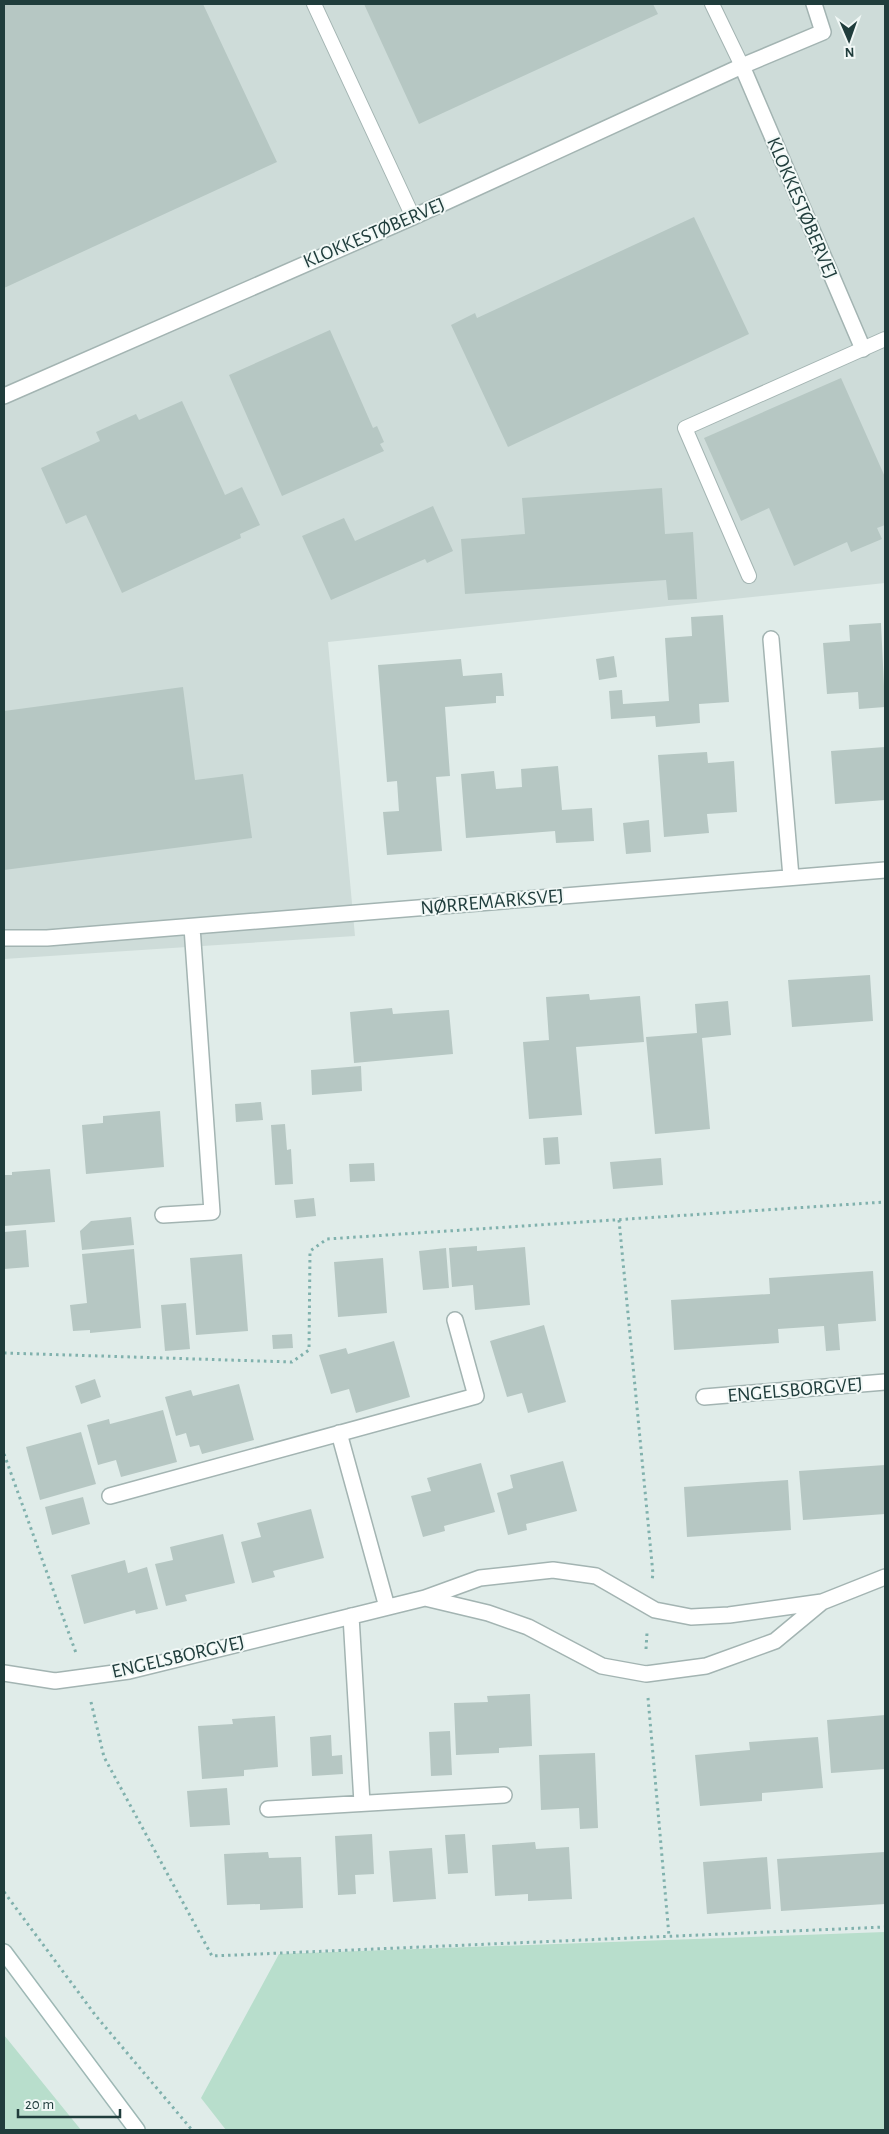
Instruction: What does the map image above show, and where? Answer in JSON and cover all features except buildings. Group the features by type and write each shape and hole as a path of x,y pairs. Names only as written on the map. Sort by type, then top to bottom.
{"street":[{"name":"KLOKKESTØBERVEJ","path":"4,396 413,217 742,66 823,32 814,4"},
{"name":"KLOKKESTØBERVEJ","path":"742,66 863,349"},
{"path":"771,640 791,877"},
{"name":"NØRREMARKSVEJ","path":"4,938 47,938 885,870"},
{"path":"163,1216 212,1212 192,926"},
{"path":"110,1496 476,1396 455,1320"},
{"name":"ENGELSBORGVEJ","path":"704,1397 885,1382"},
{"path":"339,1433 387,1607"},
{"name":"ENGELSBORGVEJ","path":"4,1673 55,1680 129,1671 425,1598 480,1578 553,1570 596,1576 655,1610 691,1617 729,1615 822,1602 885,1577"},
{"name":"ENGELSBORGVEJ","path":"425,1598 488,1613 528,1627 602,1666 646,1674 706,1666 776,1640 822,1602"},
{"path":"351,1616 362,1803"},
{"path":"268,1809 504,1795"},
{"path":"4,1952 137,2130"}],"lane":[{"path":"314,4 413,217"},
{"path":"712,4 742,66"},
{"path":"749,576 684,428 885,339"}],"path":[{"path":"4,1353 292,1362 309,1350 310,1251 327,1239 885,1202"},
{"path":"4,1454 84,1677 104,1757 212,1956 885,1927"},
{"path":"4,1892 96,2016 192,2130"}],"shaded area":[{"path":"4,4 885,4 885,583 328,642 355,936 4,959"}],"green space":[{"path":"885,1932 885,2130 226,2130 201,2098 279,1954"},
{"path":"4,2035 81,2130 4,2130"}]}
